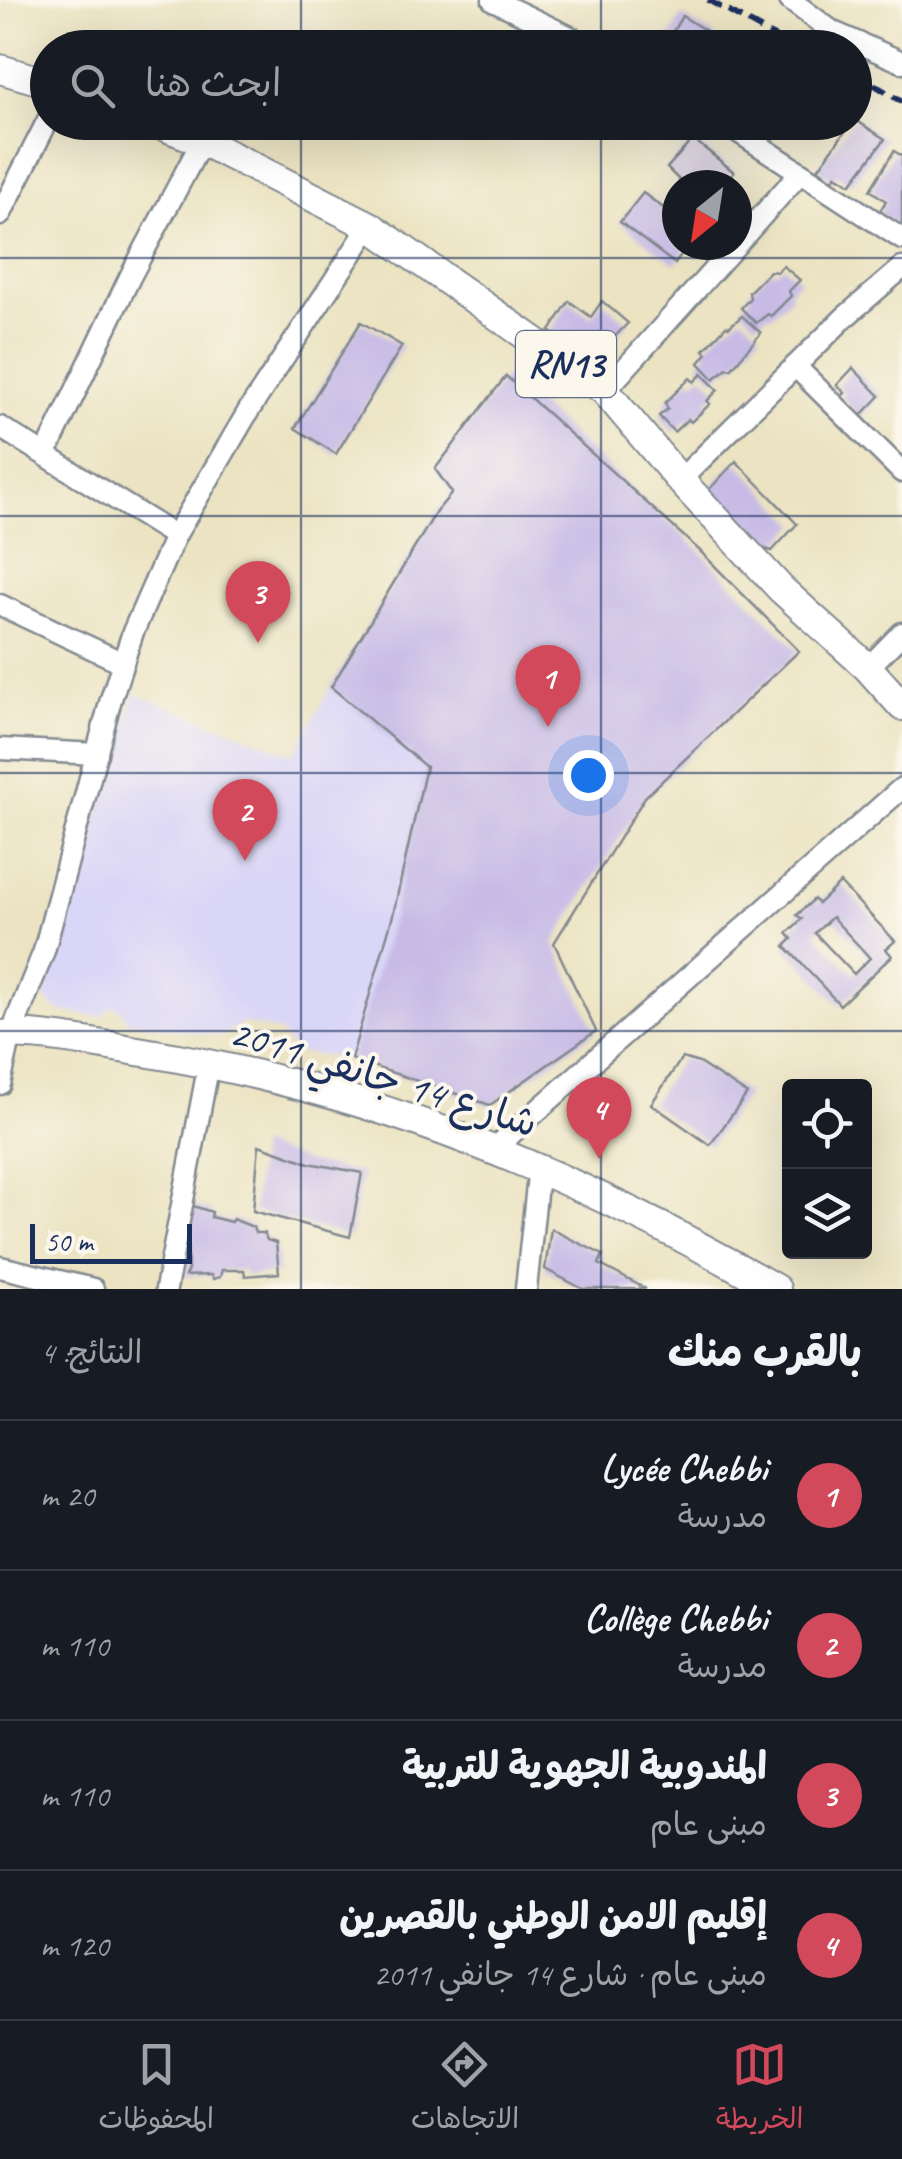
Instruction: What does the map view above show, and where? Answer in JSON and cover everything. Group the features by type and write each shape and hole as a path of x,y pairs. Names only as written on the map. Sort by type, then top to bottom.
{"main road":[{"path":"0,69 30,78"},
{"name":"RN13","path":"202,141 370,226 605,391 680,480 781,588 868,668 902,706"},
{"name":"شارع 14 جانفي 2011","path":"5,1034 209,1063 344,1097 539,1166 694,1242 776,1289"}],"street":[{"path":"493,0 556,30"},
{"path":"790,0 830,30"},
{"path":"872,49 902,62"},
{"path":"0,215 38,140"},
{"path":"749,140 902,239"},
{"path":"46,453 130,277 202,141"},
{"path":"752,226 799,174"},
{"path":"0,1084 5,1034 44,951 133,632 175,536 277,366 370,226"},
{"path":"605,391 722,260"},
{"path":"680,480 795,366 902,268"},
{"path":"795,366 902,472"},
{"path":"0,427 175,536"},
{"path":"0,606 123,663"},
{"path":"868,668 902,633"},
{"path":"0,749 97,754"},
{"path":"494,1149 902,788"},
{"path":"166,1289 209,1063"},
{"path":"526,1289 539,1166"},
{"path":"0,1267 93,1289"}],"shaded area":[{"path":"331,687 426,767 393,915 351,1059 296,1052 280,1032 243,1023 221,1036 128,1021 121,1010 111,1006 102,1017 58,1011 44,997 135,694 294,754"}],"building":[{"path":"682,16 705,30 674,30"},
{"path":"872,131 885,139 851,184 836,175 832,180 818,169 839,140 872,140"},
{"path":"694,140 732,170 669,170"},
{"path":"894,151 902,156 899,226 878,214 886,201 870,190"},
{"path":"643,193 662,207 662,254 620,222"},
{"path":"783,266 800,280 789,291 791,296 771,316 768,314 756,323 741,308 750,298 749,292 770,271 777,272"},
{"path":"569,301 591,317 602,301 628,323 593,359 584,360 550,331"},
{"path":"742,316 761,333 731,369 714,379 699,363 707,353 704,350 726,326"},
{"path":"361,322 402,346 336,454 295,428"},
{"path":"853,368 880,396 860,417 841,397 845,393 837,385"},
{"path":"702,374 718,390 707,401 710,404 674,432 659,416 668,409 665,403 690,378 694,382"},
{"path":"506,376 699,550 799,651 645,797 554,943 596,1031 490,1105 351,1059 393,915 426,767 331,687 436,512 452,493 435,469"},
{"path":"736,461 797,524 772,551 748,544 704,495"},
{"path":"840,883 895,941 886,949 892,956 840,1005 785,946 792,939 787,933 802,919 797,915 814,899 818,904","holes":["832,917 870,958 854,974 815,933"]},
{"path":"682,1058 699,1063 747,1094 710,1145 651,1104"},
{"path":"259,1145 309,1163 362,1173 350,1237 253,1211"},
{"path":"187,1204 212,1212 211,1217 231,1222 233,1219 253,1227 255,1233 264,1233 267,1240 276,1243 279,1273 245,1276 244,1270 222,1270 220,1277 213,1279 211,1275 185,1276"},
{"path":"551,1229 603,1255 599,1264 646,1289 583,1289 545,1269"}],"railway":[{"path":"708,0 762,30"},
{"path":"872,83 902,102"}],"place":[{"name":"المندوبية الجهوية للتربية","path":"258,643"},
{"name":"Lycée Chebbi","path":"548,727"},
{"name":"Collège Chebbi","path":"245,861"},
{"name":"إقليم الامن الوطني بالقصرين","path":"599,1159"}]}
